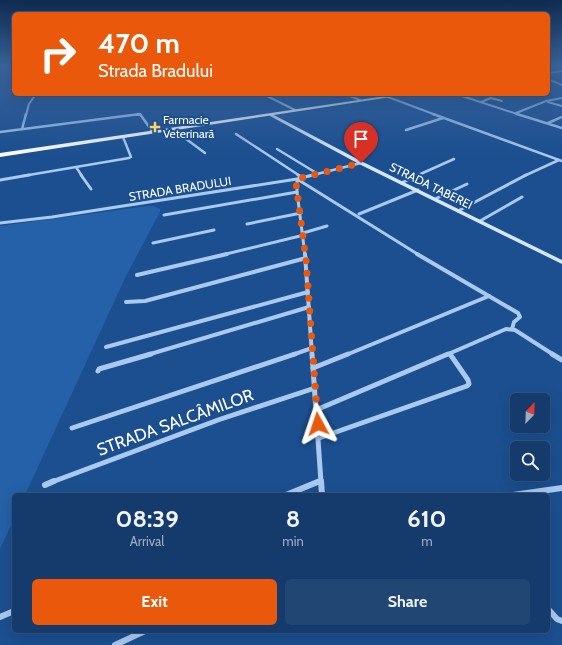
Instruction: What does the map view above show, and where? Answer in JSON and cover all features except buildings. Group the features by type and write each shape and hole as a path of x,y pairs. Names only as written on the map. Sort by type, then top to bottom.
{"highway":[{"path":"0,154 392,96"},
{"path":"0,154 174,130 394,96"}],"street":[{"path":"22,129 29,104 35,96"},
{"path":"267,96 295,110"},
{"path":"350,96 360,100"},
{"path":"462,96 562,128"},
{"path":"387,97 560,160"},
{"path":"480,102 490,98 502,101"},
{"path":"516,113 546,101 562,98"},
{"path":"546,101 562,106"},
{"path":"0,132 140,114 152,131"},
{"name":"STRADA TABEREI","path":"271,115 361,163 562,262"},
{"path":"548,123 562,117"},
{"path":"406,130 443,118"},
{"path":"174,130 205,153"},
{"path":"236,134 303,178"},
{"path":"0,180 130,158 123,137"},
{"path":"277,149 318,174"},
{"path":"402,183 453,160"},
{"path":"458,211 520,178 560,160"},
{"name":"STRADA BRADULUI","path":"0,223 52,217 297,179 361,163"},
{"path":"76,167 91,189"},
{"path":"297,179 297,192 304,234 306,258 322,493"},
{"path":"297,179 384,234 520,315 512,329"},
{"path":"435,199 467,184"},
{"path":"359,214 418,190"},
{"path":"164,215 297,192"},
{"path":"480,221 522,197"},
{"path":"247,224 301,213"},
{"path":"137,275 304,234 327,226"},
{"path":"153,243 214,230"},
{"path":"126,302 160,297 306,258"},
{"path":"106,347 308,292"},
{"path":"314,368 489,296"},
{"path":"98,371 99,369 309,307"},
{"path":"316,410 506,329 512,329 562,360"},
{"path":"72,428 312,348"},
{"path":"319,438 467,386 469,384 468,380 450,354"},
{"name":"STRADA SALCÂMILOR","path":"45,485 218,420 315,388"},
{"path":"291,493 321,481"},
{"path":"527,493 562,488"},
{"path":"550,611 557,619 562,621"},
{"path":"0,617 12,612"},
{"path":"115,645 141,633"}],"shaded area":[{"path":"148,206 154,206 160,209 160,212 126,276 26,493 12,493 12,523 0,549 0,226"}],"place":[{"name":"Farmacie Veterinară","path":"155,127"}],"route":[{"path":"318,424 304,233 296,183 297,179 361,163"}]}
